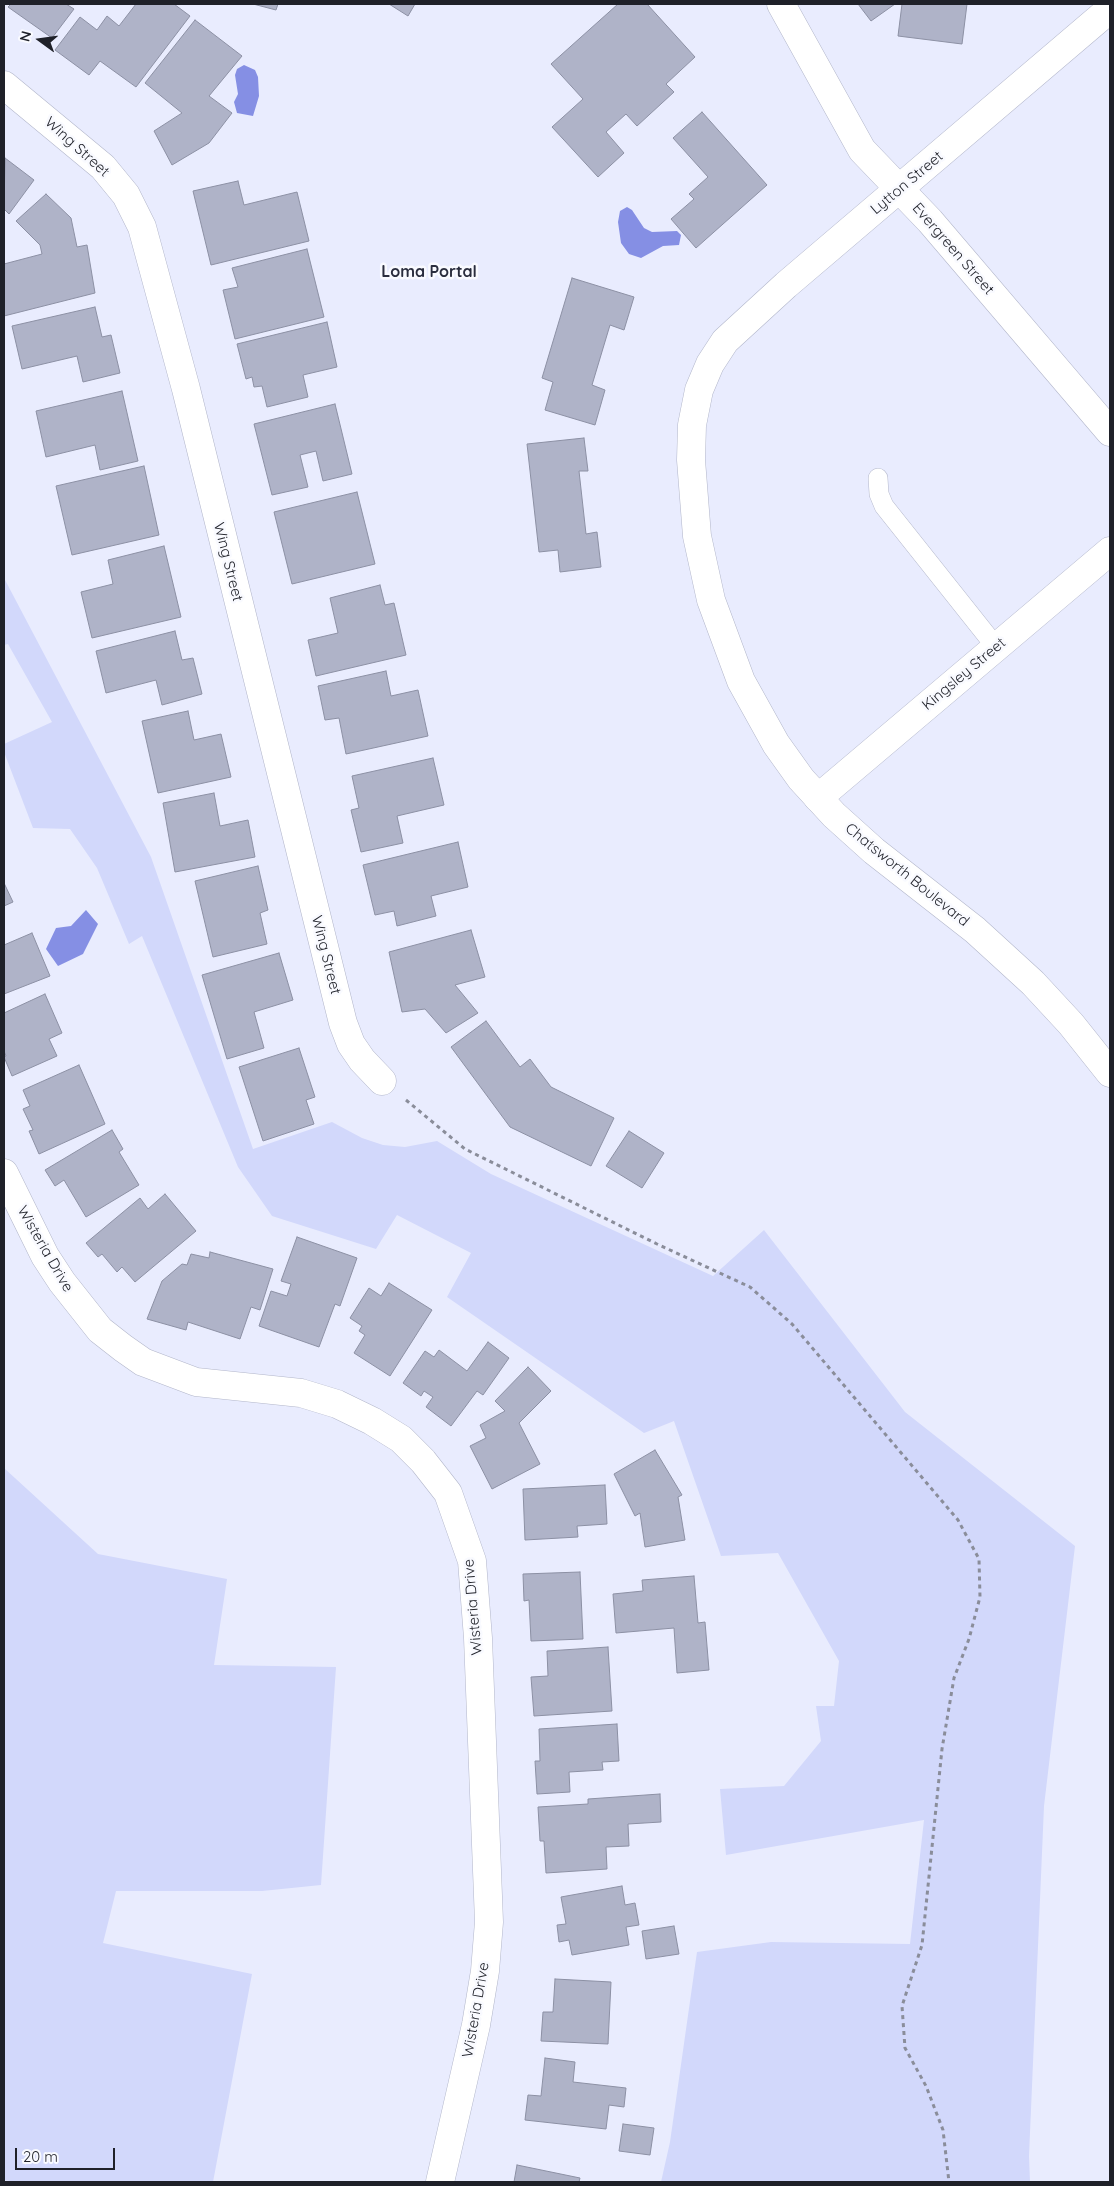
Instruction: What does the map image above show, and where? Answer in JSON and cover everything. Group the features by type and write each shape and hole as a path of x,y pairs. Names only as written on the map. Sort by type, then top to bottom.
{"street":[{"name":"Evergreen Street","path":"782,4 862,150 900,189 1110,432"},
{"name":"Lytton Street","path":"710,364 725,341 752,315 1110,9"},
{"name":"Wing Street","path":"4,85 103,167 126,195 142,227 186,389 343,1023 351,1044 362,1060 382,1081"},
{"name":"Chatsworth Boulevard","path":"710,364 698,395 691,441 693,508 704,571 720,629 753,706 789,762 818,798 852,833 950,909 1033,983 1071,1024 1110,1073"},
{"name":"Kingsley Street","path":"818,798 1110,551"},
{"name":"Wisteria Drive","path":"4,1173 45,1256 62,1282 100,1330 123,1348 143,1362 196,1382 301,1392 337,1404 401,1439 423,1461 448,1494 472,1561 478,1638 489,1922 485,1971 476,2025 440,2182"}],"lane":[{"path":"878,478 879,494 884,506 996,647"}],"path":[{"path":"382,1081 466,1149 657,1244 750,1286 792,1324 952,1512 979,1559 980,1597 969,1639 954,1678 942,1750 922,1945 902,2006 904,2048 926,2086 943,2130 949,2182"}],"shaded area":[{"path":"4,578 151,857 253,1149 332,1122 362,1138 383,1145 405,1147 437,1141 491,1174 713,1276 764,1230 905,1412 1075,1546 1044,1806 1029,2156 1030,2182 661,2182 670,2142 697,1952 771,1942 910,1944 924,1820 726,1855 720,1789 784,1786 821,1741 816,1706 834,1706 839,1661 778,1553 721,1556 674,1421 644,1433 447,1297 471,1253 397,1215 376,1249 272,1216 238,1167 142,936 129,944 97,868 70,829 33,828 4,752 4,744 52,722 8,644 4,645"},
{"path":"4,1468 98,1554 227,1579 214,1665 336,1667 321,1885 262,1891 116,1891 103,1943 252,1974 213,2182 16,2182 4,2180"}],"water":[{"path":"244,65 255,70 258,77 259,96 253,116 237,113 234,102 238,94 235,75 237,69"},
{"path":"627,207 632,210 644,228 652,232 677,231 681,235 679,245 663,246 641,258 629,254 621,243 618,222 620,211"},
{"path":"86,910 98,924 83,954 58,966 46,949 56,928 71,926"}],"building":[{"path":"11,4 66,4 74,9 52,38 8,7"},
{"path":"136,4 174,4 190,16 136,87 100,61 89,75 55,50 80,17 97,30 107,16 119,26"},
{"path":"253,4 278,4 276,10"},
{"path":"389,4 415,4 408,16"},
{"path":"618,4 647,4 695,57 666,84 674,92 637,126 626,114 606,132 624,153 598,177 552,127 583,99 551,64"},
{"path":"858,4 895,4 871,21"},
{"path":"902,4 967,4 962,44 898,36"},
{"path":"195,20 242,56 209,96 232,113 209,143 172,165 154,131 182,113 145,83"},
{"path":"702,112 767,185 696,248 671,219 694,199 689,194 708,177 673,138"},
{"path":"5,158 34,180 9,214 4,209"},
{"path":"238,181 244,205 297,192 309,241 211,265 193,191"},
{"path":"46,194 71,218 77,247 87,245 95,293 4,316 4,264 42,254 40,245 16,221"},
{"path":"307,249 324,317 235,339 223,290 238,287 232,268"},
{"path":"572,278 634,297 624,330 610,325 592,385 605,390 595,425 545,410 553,382 542,378"},
{"path":"95,307 102,337 111,335 120,373 83,382 77,356 22,369 12,326"},
{"path":"327,322 337,367 303,375 308,397 267,407 262,386 254,387 252,377 246,379 237,344"},
{"path":"122,391 138,461 100,470 95,445 46,457 36,411"},
{"path":"335,404 352,474 323,481 316,451 300,455 308,487 272,495 254,424"},
{"path":"584,438 588,471 579,471 586,534 597,532 601,567 560,572 558,550 539,552 527,444"},
{"path":"144,466 159,535 72,555 56,486"},
{"path":"357,492 375,564 292,584 274,512"},
{"path":"164,546 181,617 92,638 81,592 113,584 108,560"},
{"path":"380,585 385,605 394,603 406,655 316,676 308,640 338,633 330,598"},
{"path":"175,631 182,660 193,658 202,694 162,705 156,680 106,693 96,651"},
{"path":"386,671 391,696 418,690 428,736 346,754 339,718 325,720 318,686"},
{"path":"188,711 194,740 221,734 231,777 158,793 142,721"},
{"path":"433,758 444,805 397,816 403,843 361,852 351,810 359,808 352,776"},
{"path":"214,793 220,826 248,820 255,857 175,872 163,803"},
{"path":"458,842 468,887 431,896 436,916 397,926 394,911 375,915 363,865"},
{"path":"258,866 268,910 260,913 267,944 213,957 195,881"},
{"path":"4,883 13,902 4,906"},
{"path":"471,930 485,977 455,985 478,1013 446,1033 425,1009 402,1012 389,952"},
{"path":"32,933 50,976 4,994 4,945"},
{"path":"279,953 293,1000 254,1012 264,1048 227,1059 202,975"},
{"path":"45,994 62,1033 49,1039 57,1056 12,1076 4,1057 6,1056 4,1051 4,1013"},
{"path":"486,1021 520,1067 530,1059 551,1087 614,1118 591,1166 510,1127 451,1047"},
{"path":"299,1048 315,1097 306,1100 314,1124 263,1141 239,1067"},
{"path":"79,1065 105,1124 39,1154 29,1131 33,1130 23,1109 30,1106 23,1090"},
{"path":"112,1130 123,1149 119,1152 139,1185 86,1217 64,1180 55,1186 45,1170"},
{"path":"629,1131 664,1153 642,1188 606,1166"},
{"path":"165,1194 196,1231 135,1282 122,1267 117,1272 102,1254 98,1257 86,1243 140,1198 148,1209"},
{"path":"297,1237 357,1258 340,1306 335,1304 319,1347 259,1326 271,1291 287,1296 291,1284 281,1281"},
{"path":"210,1252 273,1269 260,1310 251,1307 240,1339 188,1322 186,1330 147,1319 162,1281 182,1264 187,1265 191,1254 209,1258"},
{"path":"389,1283 432,1310 390,1376 354,1353 365,1335 359,1331 362,1326 350,1318 369,1288 381,1296"},
{"path":"488,1342 509,1358 483,1395 477,1391 451,1426 426,1407 433,1397 424,1391 421,1396 403,1383 425,1351 434,1357 439,1350 467,1371"},
{"path":"528,1367 551,1391 519,1423 540,1464 492,1489 470,1446 486,1438 480,1425 505,1411 495,1401"},
{"path":"655,1450 682,1495 678,1497 685,1540 645,1547 640,1513 635,1516 614,1474"},
{"path":"605,1485 607,1524 577,1526 578,1537 525,1540 523,1489"},
{"path":"580,1572 583,1639 531,1641 529,1600 524,1601 523,1574"},
{"path":"694,1576 698,1623 705,1622 709,1670 677,1673 674,1628 616,1633 613,1594 643,1591 642,1580"},
{"path":"608,1647 612,1711 534,1716 531,1677 548,1676 547,1651"},
{"path":"617,1724 619,1761 602,1762 603,1770 569,1772 570,1792 537,1794 535,1761 540,1761 539,1729"},
{"path":"660,1794 661,1822 628,1824 629,1846 606,1847 607,1869 546,1873 544,1841 540,1841 538,1807 588,1804 588,1799"},
{"path":"622,1886 625,1905 635,1903 639,1925 626,1927 629,1945 572,1955 569,1940 559,1942 557,1925 566,1924 561,1897"},
{"path":"674,1926 679,1954 646,1959 642,1931"},
{"path":"555,1979 611,1982 608,2044 541,2041 543,2012 553,2012"},
{"path":"545,2058 575,2062 573,2082 626,2088 624,2107 609,2105 606,2129 525,2120 528,2095 541,2096"},
{"path":"623,2124 654,2128 650,2155 619,2151"},
{"path":"517,2165 580,2178 579,2182 514,2182"}],"district":[{"name":"Loma Portal","path":"429,272"}]}
